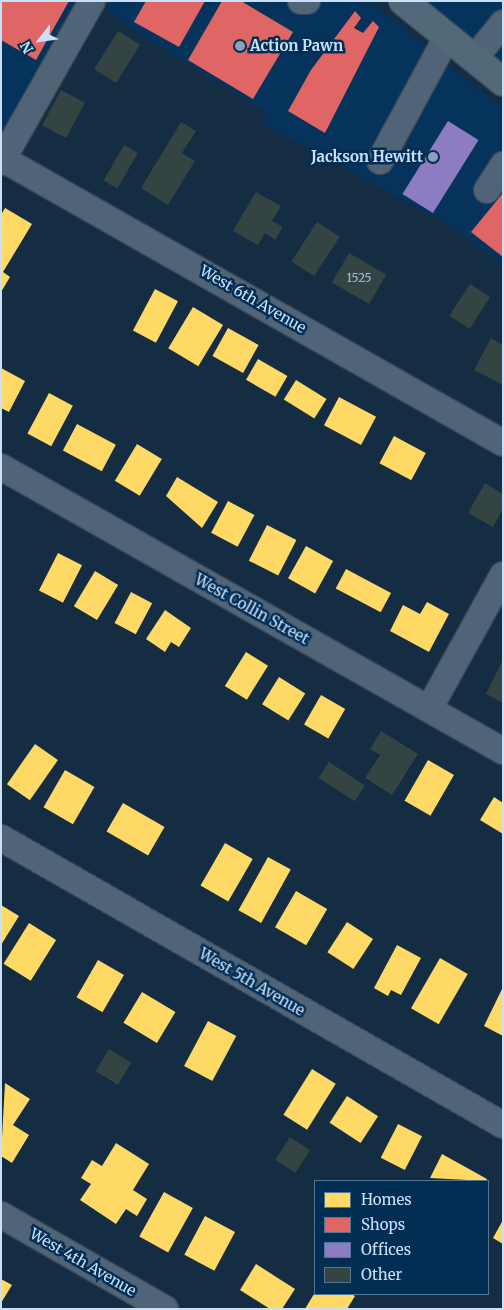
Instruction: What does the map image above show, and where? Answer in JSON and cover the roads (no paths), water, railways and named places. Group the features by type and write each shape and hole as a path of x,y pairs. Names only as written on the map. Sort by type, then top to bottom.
{"main road":[{"path":"403,1 503,82"}],"street":[{"path":"2,159 92,1"},
{"path":"301,1 307,1"},
{"path":"474,59 503,23"},
{"path":"380,160 447,37"},
{"name":"West 6th Avenue","path":"2,159 503,442"},
{"path":"487,190 503,165"},
{"name":"West Collin Street","path":"1,467 503,751"},
{"path":"429,709 503,575"},
{"name":"West 5th Avenue","path":"1,838 503,1125"},
{"name":"West 4th Avenue","path":"1,1215 165,1309"}],"place":[{"name":"Action Pawn","path":"240,46"},
{"name":"Jackson Hewitt","path":"433,157"}]}
